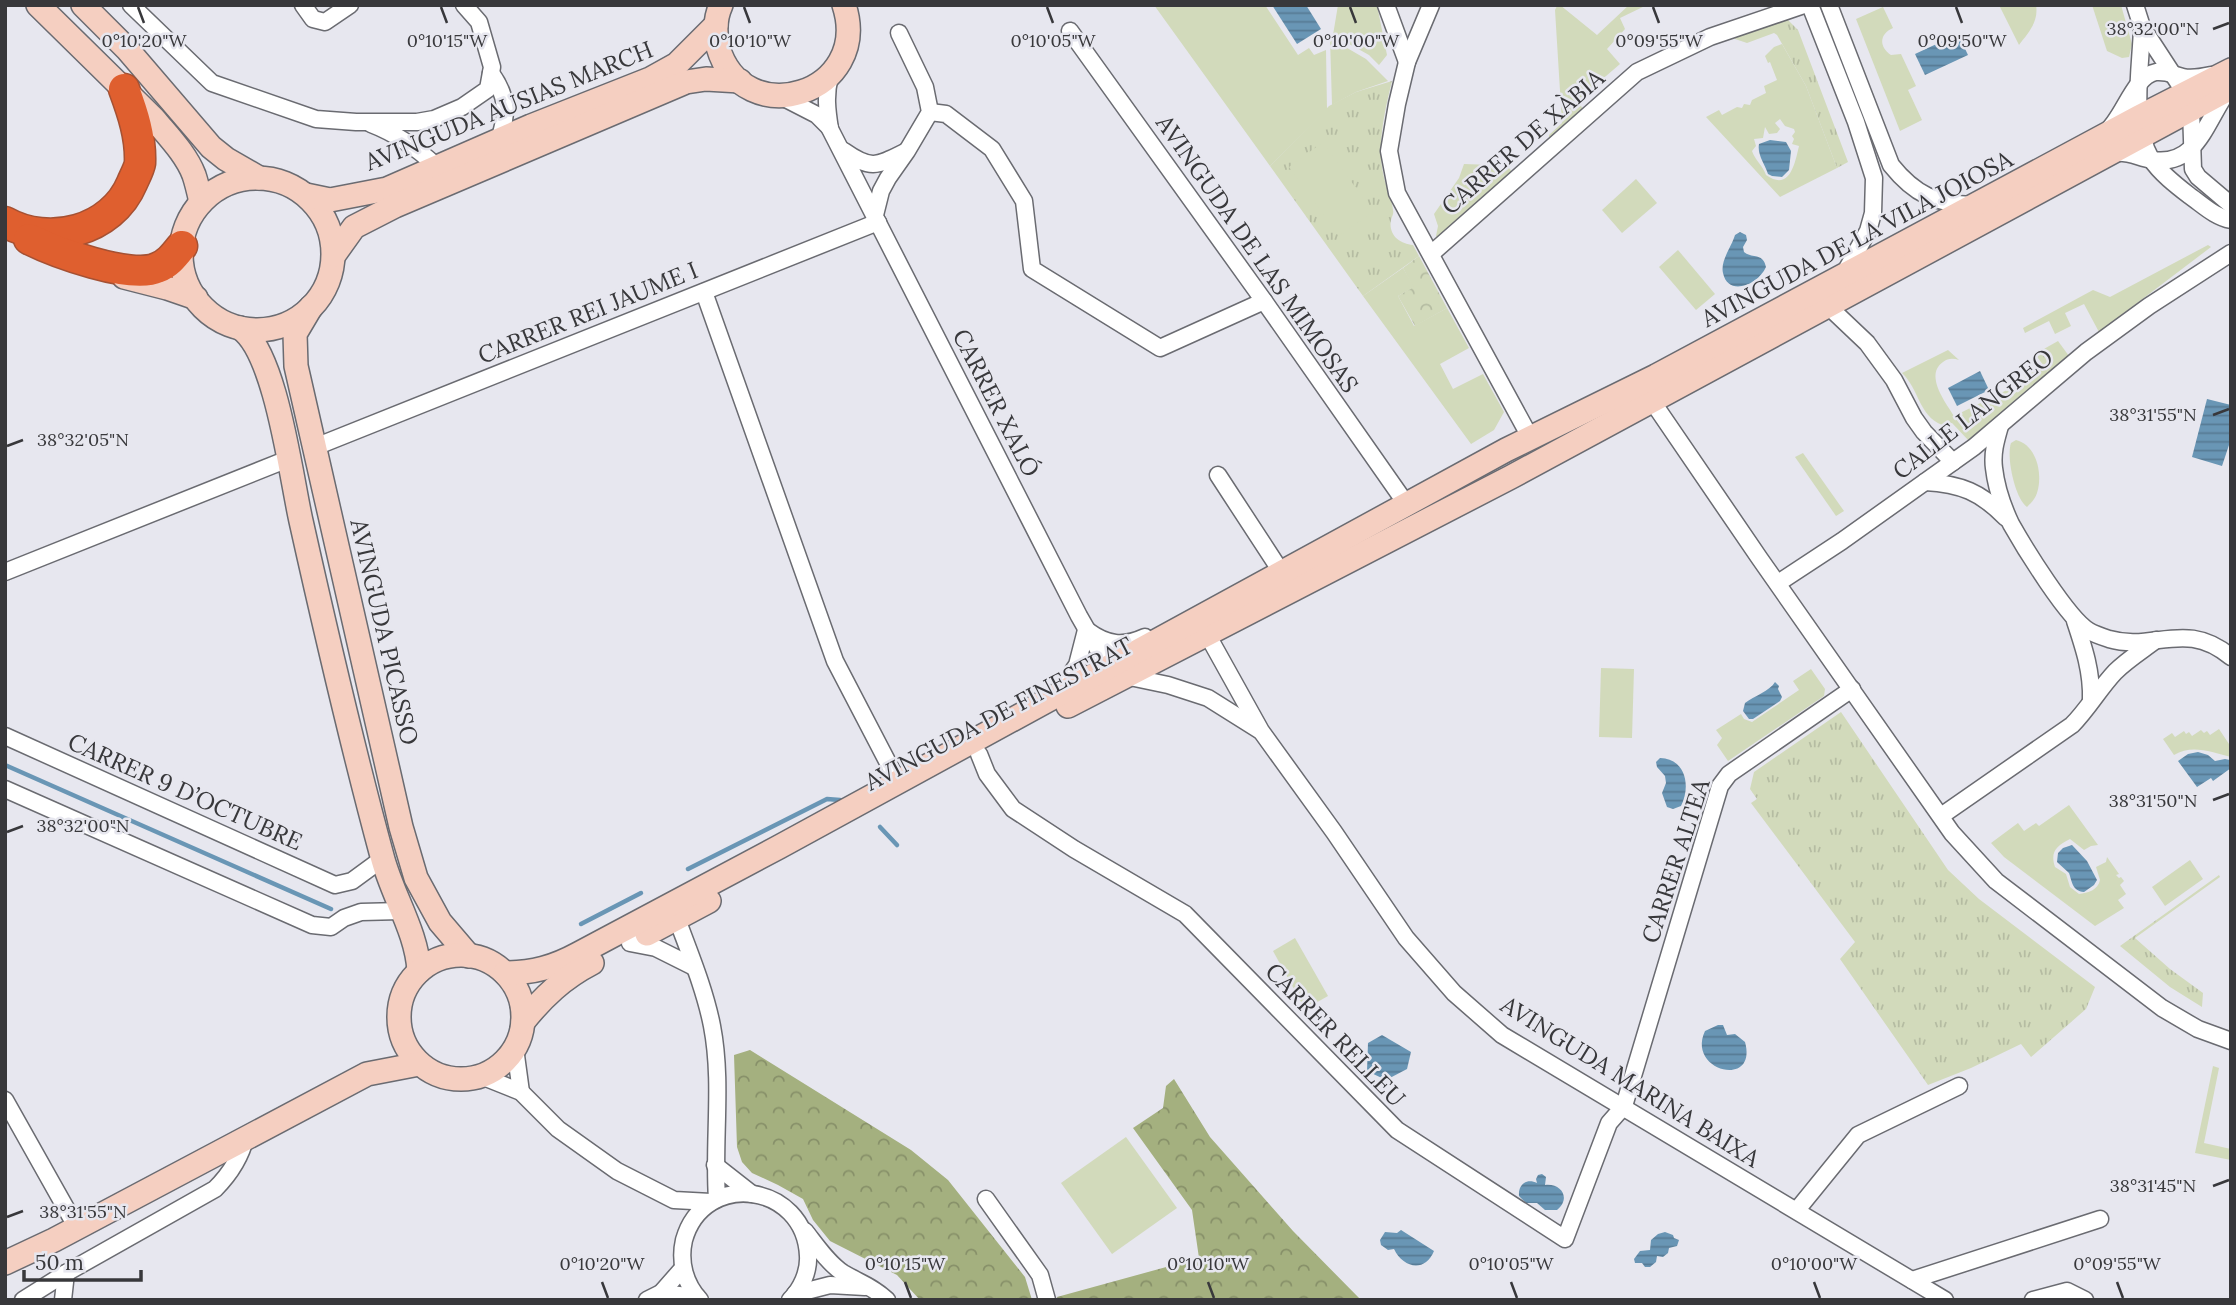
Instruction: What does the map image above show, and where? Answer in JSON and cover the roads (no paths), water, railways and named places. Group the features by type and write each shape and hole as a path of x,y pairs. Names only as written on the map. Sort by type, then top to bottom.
{"highway":[{"path":"6,228 46,235 80,231 113,211 128,192 140,165 136,122 124,89"},
{"path":"6,228 43,246 90,262 138,272 155,269 170,261 182,246"}],"main road":[{"path":"38,5 154,119 184,156 193,173 201,202"},
{"path":"83,5 127,50 211,147 259,178"},
{"path":"718,15 716,40 729,70 740,81 759,92 779,96 798,94 815,88 830,76 846,48 848,9"},
{"name":"AVINGUDA AUSIAS MARCH","path":"306,195 330,200 387,189 436,166 650,79 677,64 718,15"},
{"name":"AVINGUDA AUSIAS MARCH","path":"334,255 354,227 420,195 687,82 706,79 740,81"},
{"name":"AVINGUDA DE LA VILA JOIOSA","path":"1651,390 1828,306 2102,147 2228,81"},
{"name":"AVINGUDA DE LA VILA JOIOSA","path":"1514,474 1844,274 1976,205 2102,147"},
{"path":"240,328 266,329 290,322 311,307 323,292 331,274 334,255 331,233 321,212 306,195 284,183 259,178 238,180 218,189 201,202 185,230 182,246 184,274 196,298 208,312 245,331 262,356 274,389 306,546 382,859 418,953 419,971"},
{"path":"6,228 66,263 167,288 196,298"},
{"name":"AVINGUDA PICASSO","path":"311,307 295,334 296,366 401,827 416,878 440,922 468,956"},
{"path":"1530,437 1621,393 1651,390"},
{"name":"AVINGUDA DE FINESTRAT","path":"523,1022 549,992 569,975 1102,688 1118,671 1176,631 1530,437"},
{"name":"AVINGUDA DE FINESTRAT","path":"505,974 528,973 556,966 1054,696 1207,634 1514,474"},
{"path":"468,956 490,962 505,974 518,991 523,1022 515,1048 498,1068 481,1076 452,1079 436,1075 419,1063 406,1048 398,1019 402,997 419,971 443,958 468,956"},
{"path":"368,1074 386,1057 400,1032"},
{"path":"5,1264 368,1074 419,1063"},
{"path":"5,1274 54,1240"}],"street":[{"path":"131,5 212,83 316,118 366,122 417,122 434,119 462,107 488,89 492,67 479,22 464,5"},
{"path":"303,5 313,19 325,22 350,5"},
{"path":"1386,5 1408,62"},
{"path":"1431,5 1408,62 1397,104 1389,150 1397,193 1530,437"},
{"path":"1807,5 1856,122 1874,178 1873,213 1868,231 1844,274"},
{"name":"CARRER DE XÀBIA","path":"1431,254 1637,72 1710,37 1807,5"},
{"path":"1829,5 1891,165 1902,178 1927,196 1949,205 1976,205"},
{"path":"2135,5 2142,27 2188,102 2194,146 2193,169 2198,177 2231,205"},
{"path":"2142,27 2140,126 2152,160 2175,185 2221,218 2231,220"},
{"name":"AVINGUDA DE LAS MIMOSAS","path":"1070,31 1264,301 1406,505"},
{"path":"899,33 938,113 992,149 1024,201 1032,268 1160,348 1264,301"},
{"path":"2102,147 2140,81 2153,72 2170,71 2183,77 2228,81 2222,100 2194,146"},
{"path":"491,73 501,87 505,101 505,123 499,140"},
{"name":"CARRER XALÓ","path":"830,76 826,100 830,128 1086,630 1103,659 1118,671"},
{"name":"CARRER XALÓ","path":"779,96 817,115 830,128"},
{"path":"876,218 881,191 938,113"},
{"path":"366,122 388,131 418,149 436,166"},
{"name":"AVINGUDA DE LA VILA JOIOSA","path":"2102,147 2152,160 2174,160 2185,155 2194,146"},
{"path":"840,148 860,162 880,164 908,151"},
{"name":"CARRER REI JAUME I","path":"315,447 704,292 876,218"},
{"name":"CALLE LANGREO","path":"1778,583 1953,462 2000,426 2086,352 2193,276 2231,253"},
{"path":"704,292 835,661 898,782"},
{"path":"1828,306 1880,359 1903,394 1914,418 1953,462"},
{"path":"1651,390 1778,583 1941,816 1980,866 2026,905 2162,1008 2198,1029 2231,1041"},
{"path":"2000,426 1994,447 1994,468 2010,522"},
{"path":"5,572 288,459"},
{"path":"1218,475 1282,573"},
{"path":"1925,482 1949,484 1976,492 1994,506 2010,522 2074,618 2088,631 2110,639 2133,642 2192,638 2221,649 2231,657"},
{"path":"1101,640 1119,645 1131,643 1201,611 1221,606"},
{"path":"1207,634 1207,625 1221,606"},
{"path":"2074,618 2088,661 2091,700"},
{"path":"1054,696 1077,665 1086,630 1111,650 1118,671 1208,698 1261,731"},
{"path":"1176,631 1201,630 1207,634"},
{"name":"AVINGUDA MARINA BAIXA","path":"1207,634 1261,731 1406,938 1454,993 1502,1035 1945,1300"},
{"path":"1941,816 2071,725 2085,712 2091,700 2118,669 2158,639"},
{"name":"CARRER ALTEA","path":"1624,1106 1720,786 1728,774 1852,689"},
{"name":"CARRER 9 D’OCTUBRE","path":"5,736 335,885 351,898 401,911"},
{"name":"CARRER RELLEU","path":"979,754 987,774 1013,809 1074,849 1185,914 1397,1130 1565,1239 1609,1123 1624,1106"},
{"name":"CARRER 9 D’OCTUBRE","path":"5,789 312,925 331,927 351,898 352,881 382,859"},
{"path":"677,919 712,1027 718,1096 714,1200 691,1224 682,1253 688,1283 698,1299"},
{"path":"630,943 656,948 694,967"},
{"path":"515,1048 521,1092"},
{"path":"481,1076 521,1092 558,1129 617,1171 674,1200 685,1211 691,1224"},
{"path":"1797,1210 1858,1135 1959,1086"},
{"path":"5,1100 77,1228"},
{"path":"23,1300 215,1189 225,1179 242,1152 246,1136"},
{"path":"715,1165 752,1194"},
{"path":"674,1200 714,1200 742,1193 776,1201 790,1212 830,1262 843,1273 873,1287 887,1300"},
{"path":"986,1199 1041,1275 1048,1300"},
{"path":"1913,1280 2100,1219"},
{"path":"793,1297 804,1279 808,1261 807,1243 801,1226"},
{"path":"654,1296 683,1268"},
{"path":"63,1300 66,1273"},
{"path":"793,1297 830,1286 873,1287"},
{"path":"2033,1300 2067,1291 2085,1300"},
{"path":"654,1296 698,1299"}],"water":[{"path":"1272,5 1306,5 1321,29 1297,44"},
{"path":"1958,34 1968,55 1925,75 1915,54"},
{"path":"1770,140 1786,142 1791,151 1789,170 1782,177 1768,174 1760,156 1759,144"},
{"path":"1740,232 1746,235 1747,240 1743,247 1744,252 1762,259 1766,267 1757,279 1737,286 1726,280 1723,268 1735,235"},
{"path":"1980,371 1989,390 1957,406 1948,388"},
{"path":"2207,399 2231,405 2231,439 2222,466 2192,457"},
{"path":"1775,682 1782,697 1780,701 1749,719 1743,711 1745,703 1766,691"},
{"path":"2198,752 2215,761 2230,760 2231,768 2213,781 2211,778 2197,787 2178,761 2188,754"},
{"path":"1660,758 1676,763 1686,782 1681,806 1673,809 1667,807 1662,793 1666,783 1665,776 1657,767 1656,762"},
{"path":"2072,845 2087,861 2097,880 2084,892 2075,888 2069,873 2057,862 2058,853"},
{"path":"1723,1025 1727,1035 1735,1034 1745,1042 1746,1057 1742,1066 1733,1070 1723,1069 1705,1056 1702,1045 1705,1031"},
{"path":"1382,1035 1411,1052 1407,1069 1386,1080 1367,1071 1368,1043"},
{"path":"1538,1175 1546,1177 1545,1185 1556,1187 1563,1193 1563,1201 1557,1210 1545,1210 1537,1203 1526,1203 1519,1196 1524,1183 1537,1183"},
{"path":"1401,1230 1434,1251 1425,1263 1408,1264 1394,1249 1388,1250 1381,1245 1380,1240 1385,1232 1397,1233"},
{"path":"1665,1232 1679,1240 1677,1246 1669,1248 1663,1257 1657,1256 1656,1262 1650,1267 1635,1263 1634,1259 1640,1251 1650,1250 1651,1240"}],"waterway":[{"path":"5,765 331,909"},
{"path":"688,869 827,799 840,800"},
{"path":"880,827 897,845"},
{"path":"581,924 641,893"}]}
